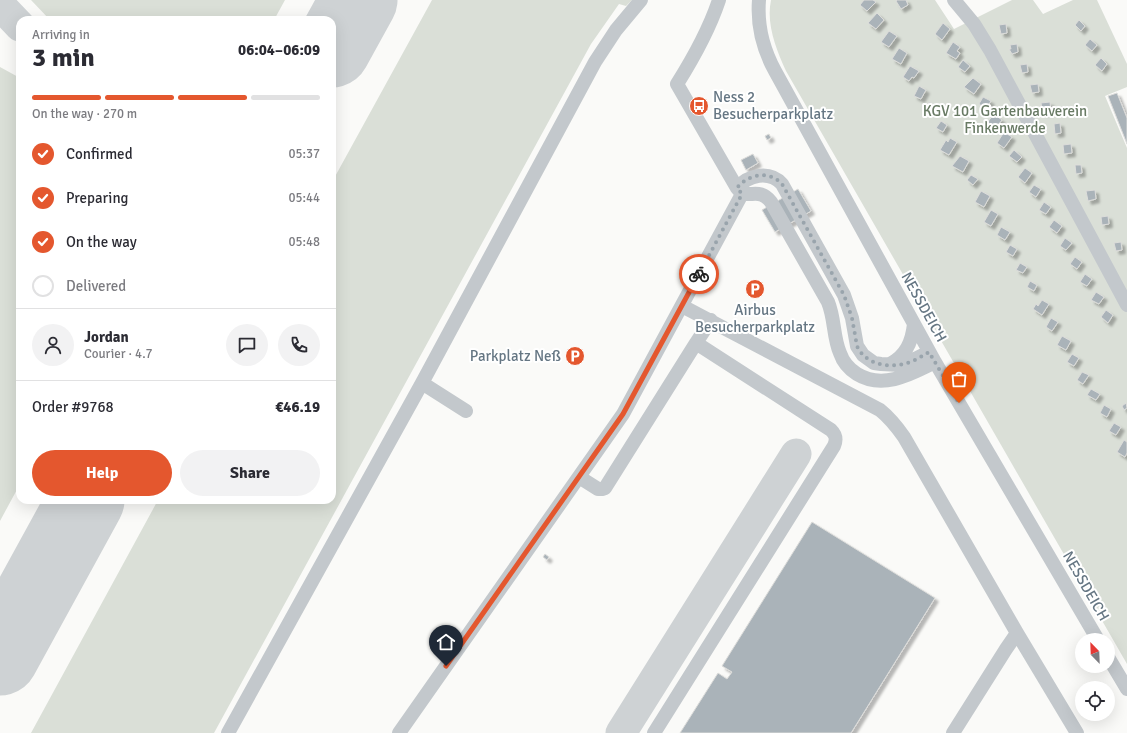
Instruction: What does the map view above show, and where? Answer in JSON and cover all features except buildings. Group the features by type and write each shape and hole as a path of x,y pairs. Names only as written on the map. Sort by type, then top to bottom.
{"street":[{"path":"228,733 422,383 595,62 616,30 641,0"},
{"name":"NESSDEICH","path":"759,0 758,10 761,34 769,59 932,357 1094,633"},
{"path":"954,0 974,24 990,50 1127,305"},
{"path":"716,6 701,44 691,63 677,84 739,191 746,195 758,193 767,198 788,232 828,302 834,319 839,352 844,362 854,372 866,379 875,381 894,380 932,357"},
{"path":"398,733 623,414 682,306 739,191 747,179 766,175 777,179 782,184 844,295 850,312 857,346 860,352 874,363 907,363 932,357"},
{"path":"682,306 880,410 888,416 904,437 1017,633 1077,733"},
{"path":"579,477 600,489 605,488 711,320"},
{"path":"890,364 899,359 908,347 913,334 914,324"},
{"path":"654,733 834,446 836,439 831,430 696,343"},
{"path":"422,383 466,411"},
{"path":"953,733 1017,633"},
{"path":"1115,669 1127,689"}],"green space":[{"path":"31,0 285,0 276,16 46,16"},
{"path":"432,0 632,0 626,6 619,4 591,44 214,733 31,733 156,504 336,504 336,175"},
{"name":"KGV 101 Gartenbauverein Finkenwerde","path":"771,0 935,0 954,29 1012,0 1033,0 1043,14 1073,0 1097,0 1127,64 1127,87 1105,96 1127,148 1127,664 1115,643 1115,633 1109,633 786,71 773,36 770,9"},
{"path":"0,67 16,76 16,491 0,521"}],"taxiway":[{"path":"0,5 16,22"},
{"path":"621,733 796,454"}],"runway":[{"path":"336,42 359,0"},
{"path":"0,657 84,504"}],"way so far":[{"path":"699,274 742,194 737,188 747,179 759,175 772,176 782,184 844,295 852,318 857,346 860,352 874,363 900,365 916,360 929,352 959,403"}],"place":[{"name":"Ness 2 Besucherparkplatz","path":"699,106"},
{"name":"Airbus Besucherparkplatz","path":"755,289"},
{"name":"Parkplatz Neß","path":"575,356"}],"route":[{"path":"446,666 623,414 699,274"}]}
